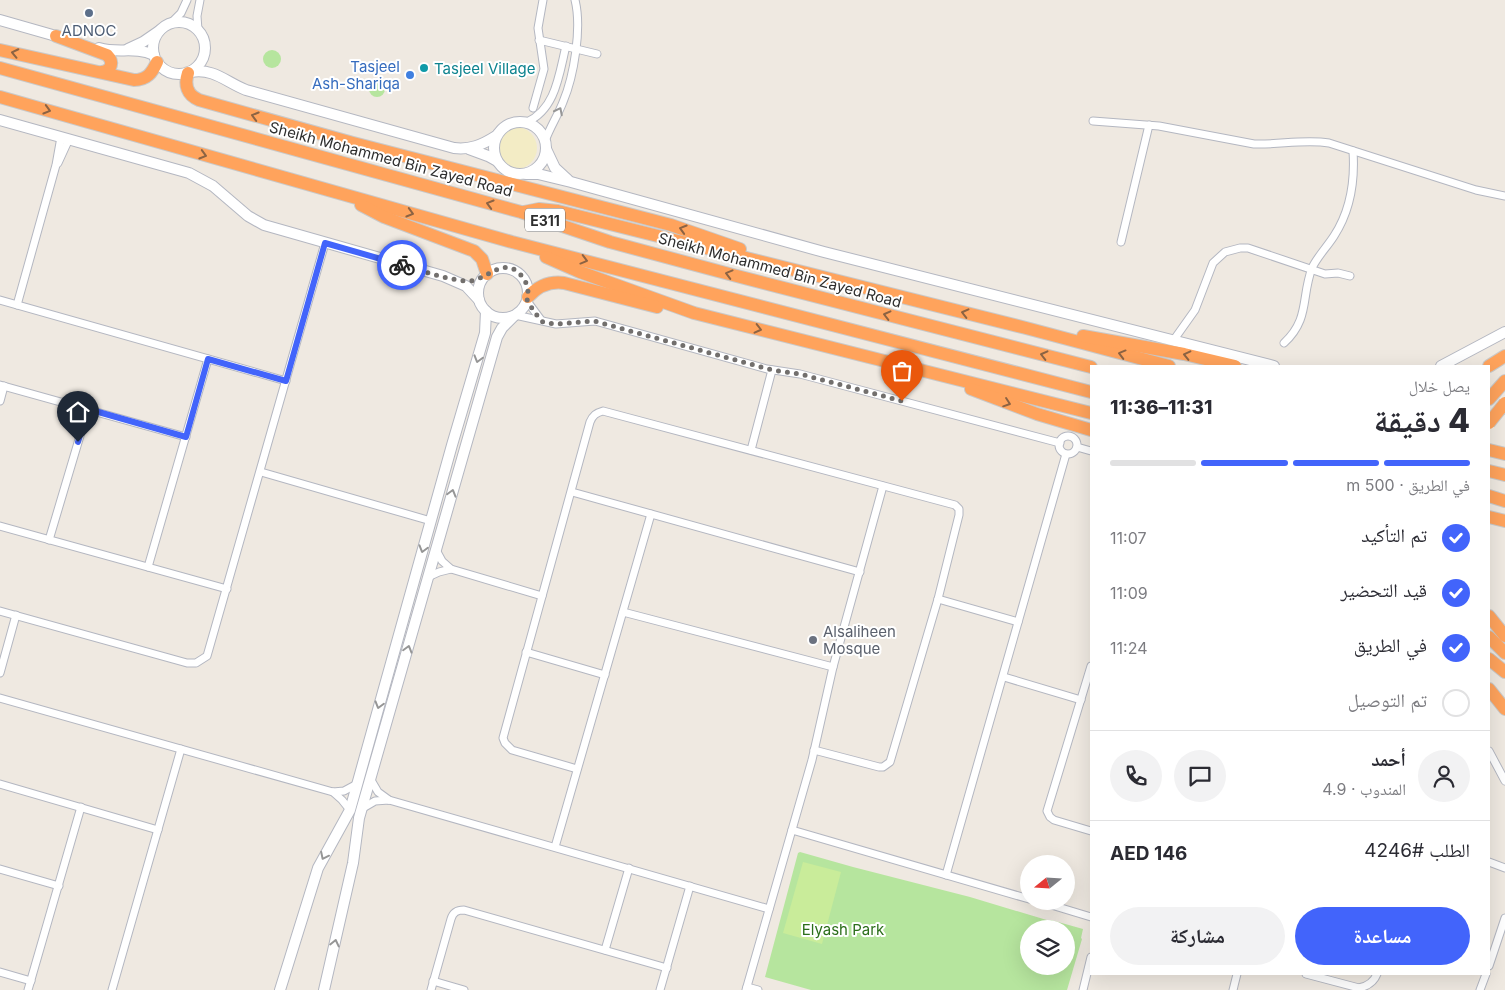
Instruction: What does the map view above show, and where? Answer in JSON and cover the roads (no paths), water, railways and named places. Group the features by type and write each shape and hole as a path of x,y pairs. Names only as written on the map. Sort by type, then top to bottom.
{"highway":[{"path":"56,36 111,59 110,68 102,72"},
{"path":"0,50 140,80 150,75 156,59"},
{"name":"Sheikh Mohammed Bin Zayed Road","path":"0,68 521,212 610,242 1090,367"},
{"path":"189,72 187,88 191,95 199,100 353,143 671,225 735,247 777,265"},
{"name":"E311","path":"0,97 512,242 1090,392"},
{"path":"348,196 384,217 474,251 482,259 485,275"},
{"path":"521,212 540,209 558,211 1026,328 1165,365"},
{"path":"512,242 580,272 694,313"},
{"path":"527,299 534,291 548,283 564,283 650,305 694,313 1090,413"},
{"path":"1026,328 1101,339 1184,354 1231,365"},
{"path":"1490,365 1505,356"},
{"path":"946,378 991,398 1067,424 1090,430"},
{"path":"1490,398 1505,381"},
{"path":"1490,412 1505,405"},
{"path":"1490,422 1505,405"},
{"path":"1490,450 1505,454"},
{"path":"1490,471 1505,475"},
{"path":"1490,496 1505,501"},
{"path":"1490,517 1505,522"},
{"path":"1490,617 1505,636"},
{"path":"1490,638 1505,654"},
{"path":"1490,659 1505,672"},
{"path":"1490,690 1505,709"}],"main road":[{"path":"0,20 110,51 140,50 156,59 162,68 174,74 206,71 246,90 447,146 478,151 497,162 509,172 538,174 571,182 824,252 1270,365"},
{"path":"125,50 143,42 171,23 186,23 198,30 220,77"},
{"path":"156,59 154,42 160,30"},
{"path":"189,72 202,62 206,49"},
{"path":"0,120 189,173 214,186 258,223 446,278 466,286 486,311 496,317 508,318 514,316"},
{"path":"497,162 493,145 501,128 509,123 518,121 528,122 541,133 555,168 571,182"},
{"path":"468,148 487,142 496,136"},
{"path":"526,174 540,165 544,157 546,145"},
{"path":"324,990 353,863 357,829 466,445 498,337 502,328 522,309 527,299 526,282 516,271 501,268 468,281 446,278"},
{"path":"479,300 478,292 485,275"},
{"path":"280,990 316,873 350,810 485,333 486,311"},
{"path":"1443,365 1505,332"},
{"path":"460,418 464,418 467,421 466,445"}],"street":[{"path":"171,23 181,13 187,0"},
{"path":"198,30 197,16 200,0"},
{"path":"533,108 544,69 538,22 543,0"},
{"path":"546,145 570,80 578,27 575,0"},
{"path":"539,40 597,54"},
{"path":"528,122 539,116 548,106 566,46"},
{"path":"1093,121 1176,128 1254,144 1314,141 1329,143 1476,190 1505,196"},
{"path":"1121,242 1149,125"},
{"path":"17,305 65,138"},
{"path":"1284,343 1299,324 1312,270 1334,236 1347,210 1354,182 1353,151"},
{"path":"0,611 187,663 196,663 204,659 209,652 325,243"},
{"path":"1173,341 1195,310 1213,263 1225,252 1248,248 1326,274 1338,272 1350,276"},
{"path":"527,299 541,321"},
{"path":"0,300 286,381"},
{"path":"514,316 556,324 594,321 772,370 800,374 1060,443"},
{"path":"148,567 208,359"},
{"path":"751,450 772,370"},
{"path":"0,401 2,385 186,437"},
{"path":"49,540 88,409"},
{"path":"578,768 512,750 504,743 504,734 590,422 597,412 603,410 955,505 959,509 938,599 890,762 883,767 879,767 814,750"},
{"path":"1060,443 1064,438 1070,436 1076,441 1077,447 1073,453 1066,454"},
{"path":"1060,443 1062,451 1066,454"},
{"path":"1077,447 1090,451"},
{"path":"946,875 1004,677 1066,454"},
{"path":"261,472 431,521"},
{"path":"758,990 746,988 814,750 833,666 883,486"},
{"path":"572,492 860,572"},
{"path":"555,847 651,514"},
{"path":"0,526 227,589"},
{"path":"436,550 442,561 451,569 542,596"},
{"path":"428,578 439,572 451,569"},
{"path":"938,599 1018,622"},
{"path":"623,612 833,666"},
{"path":"0,673 16,615"},
{"path":"526,652 604,675"},
{"path":"1090,669 1047,811 1054,820 1090,831"},
{"path":"1004,677 1080,700"},
{"path":"0,698 333,792 344,791 357,784"},
{"path":"112,990 181,749"},
{"path":"1490,753 1505,782"},
{"path":"371,780 378,792 389,800"},
{"path":"0,784 158,830"},
{"path":"333,792 350,810"},
{"path":"363,808 375,801 389,800 769,909"},
{"path":"28,990 81,807"},
{"path":"792,830 1020,896"},
{"path":"1490,862 1505,868"},
{"path":"605,950 629,868"},
{"path":"0,869 59,886"},
{"path":"660,990 690,886"},
{"path":"430,990 451,919 455,911 459,910 667,968"},
{"path":"1068,910 1090,917"},
{"path":"1490,963 1505,918"},
{"path":"1083,990 1090,961"},
{"path":"0,972 31,981"},
{"path":"1233,990 1237,975"},
{"path":"1310,975 1359,988 1372,982 1376,975"},
{"path":"1480,990 1486,975"},
{"path":"433,981 464,990"}],"place":[{"name":"ADNOC","path":"89,13"},
{"name":"Tasjeel Village","path":"424,68"},
{"name":"Tasjeel Ash-Shariqa","path":"410,75"},
{"name":"Alsaliheen Mosque","path":"813,640"}],"park label":[{"name":"Elyash Park","path":"843,929"}]}
